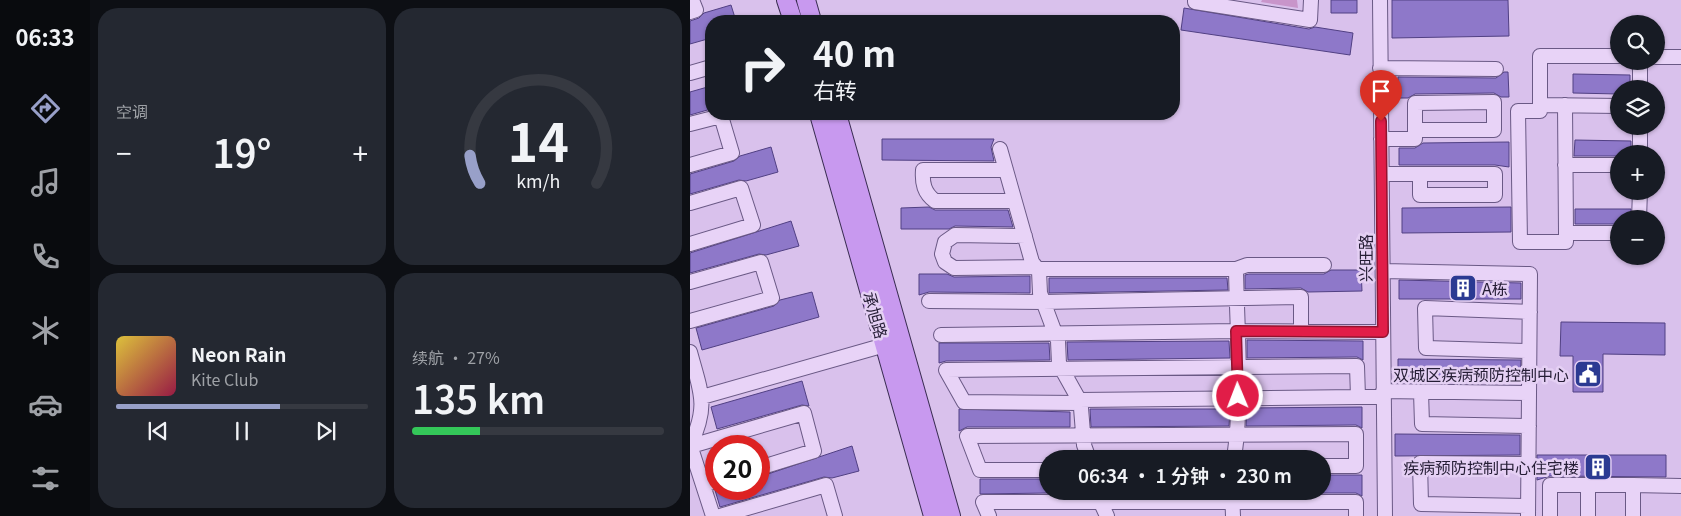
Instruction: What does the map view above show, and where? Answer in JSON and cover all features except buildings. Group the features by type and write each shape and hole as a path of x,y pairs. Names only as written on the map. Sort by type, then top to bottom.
{"main road":[{"path":"786,0 790,15"},
{"path":"806,0 810,15"},
{"name":"承旭路","path":"821,120 933,516"},
{"name":"承旭路","path":"840,120 951,516"}],"street":[{"path":"690,12 696,10 692,0"},
{"path":"1195,0 1195,2 1310,20 1311,0"},
{"name":"兴旺路","path":"1380,0 1385,516"},
{"path":"1565,105 1566,242 1520,242 1518,111 1540,111 1540,56 1610,56"},
{"path":"1665,57 1681,57"},
{"path":"1380,68 1496,69"},
{"path":"690,73 705,69"},
{"path":"1381,139 1415,139 1415,103 1494,102 1494,130 1416,130"},
{"path":"1540,105 1610,106"},
{"path":"690,124 706,120"},
{"path":"690,165 732,153 722,120"},
{"path":"1000,149 1032,262 1037,268 1040,293 1058,341 1059,364 1079,401 1087,450"},
{"path":"1565,166 1610,165"},
{"path":"1006,170 923,170 922,182 927,196 935,201 1014,201"},
{"path":"1382,174 1420,174 1496,174 1496,195 1420,195 1420,174"},
{"path":"690,203 742,188 752,225 690,244"},
{"path":"1566,233 1610,233"},
{"path":"1025,236 955,235 945,242 942,254 945,262 954,268 1236,269 1247,265 1324,265"},
{"path":"690,282 761,262 772,298 690,321"},
{"path":"1235,450 1238,398 1236,269"},
{"path":"1382,271 1530,274 1529,464 1528,511 1421,504 1420,463 1529,464"},
{"path":"929,301 1044,302 1300,297 1301,331"},
{"path":"1529,351 1426,348 1425,308 1530,312"},
{"path":"941,335 1236,331 1383,332"},
{"path":"702,397 884,344"},
{"path":"690,352 702,397 701,421 690,446"},
{"path":"1358,397 1358,366 946,370 964,402 1358,397 1421,392 1529,393"},
{"path":"1421,392 1422,424 1529,426"},
{"path":"729,435 804,414 814,451 770,465"},
{"path":"1039,470 980,470 967,436 1356,434 1356,466 1331,466"},
{"path":"690,446 705,442"},
{"path":"690,446 705,474"},
{"path":"720,516 826,485 835,516"},
{"path":"1550,516 1550,485 1681,486"},
{"path":"1588,485 1588,516"},
{"path":"1633,485 1634,516"},
{"path":"712,500 713,516"},
{"path":"989,516 983,502 1039,500"},
{"path":"1102,500 1108,516"},
{"path":"1123,500 1190,509 1232,503 1356,502 1356,516"}],"shaded area":[{"path":"1262,0 1297,0 1298,8 1261,2"}],"place":[{"name":"A栋","path":"1463,288"},
{"name":"双城区疾病预防控制中心","path":"1588,374"},
{"name":"疾病预防控制中心住宅楼","path":"1598,467"}],"route":[{"path":"1238,396 1236,331 1383,332 1381,121"}]}
